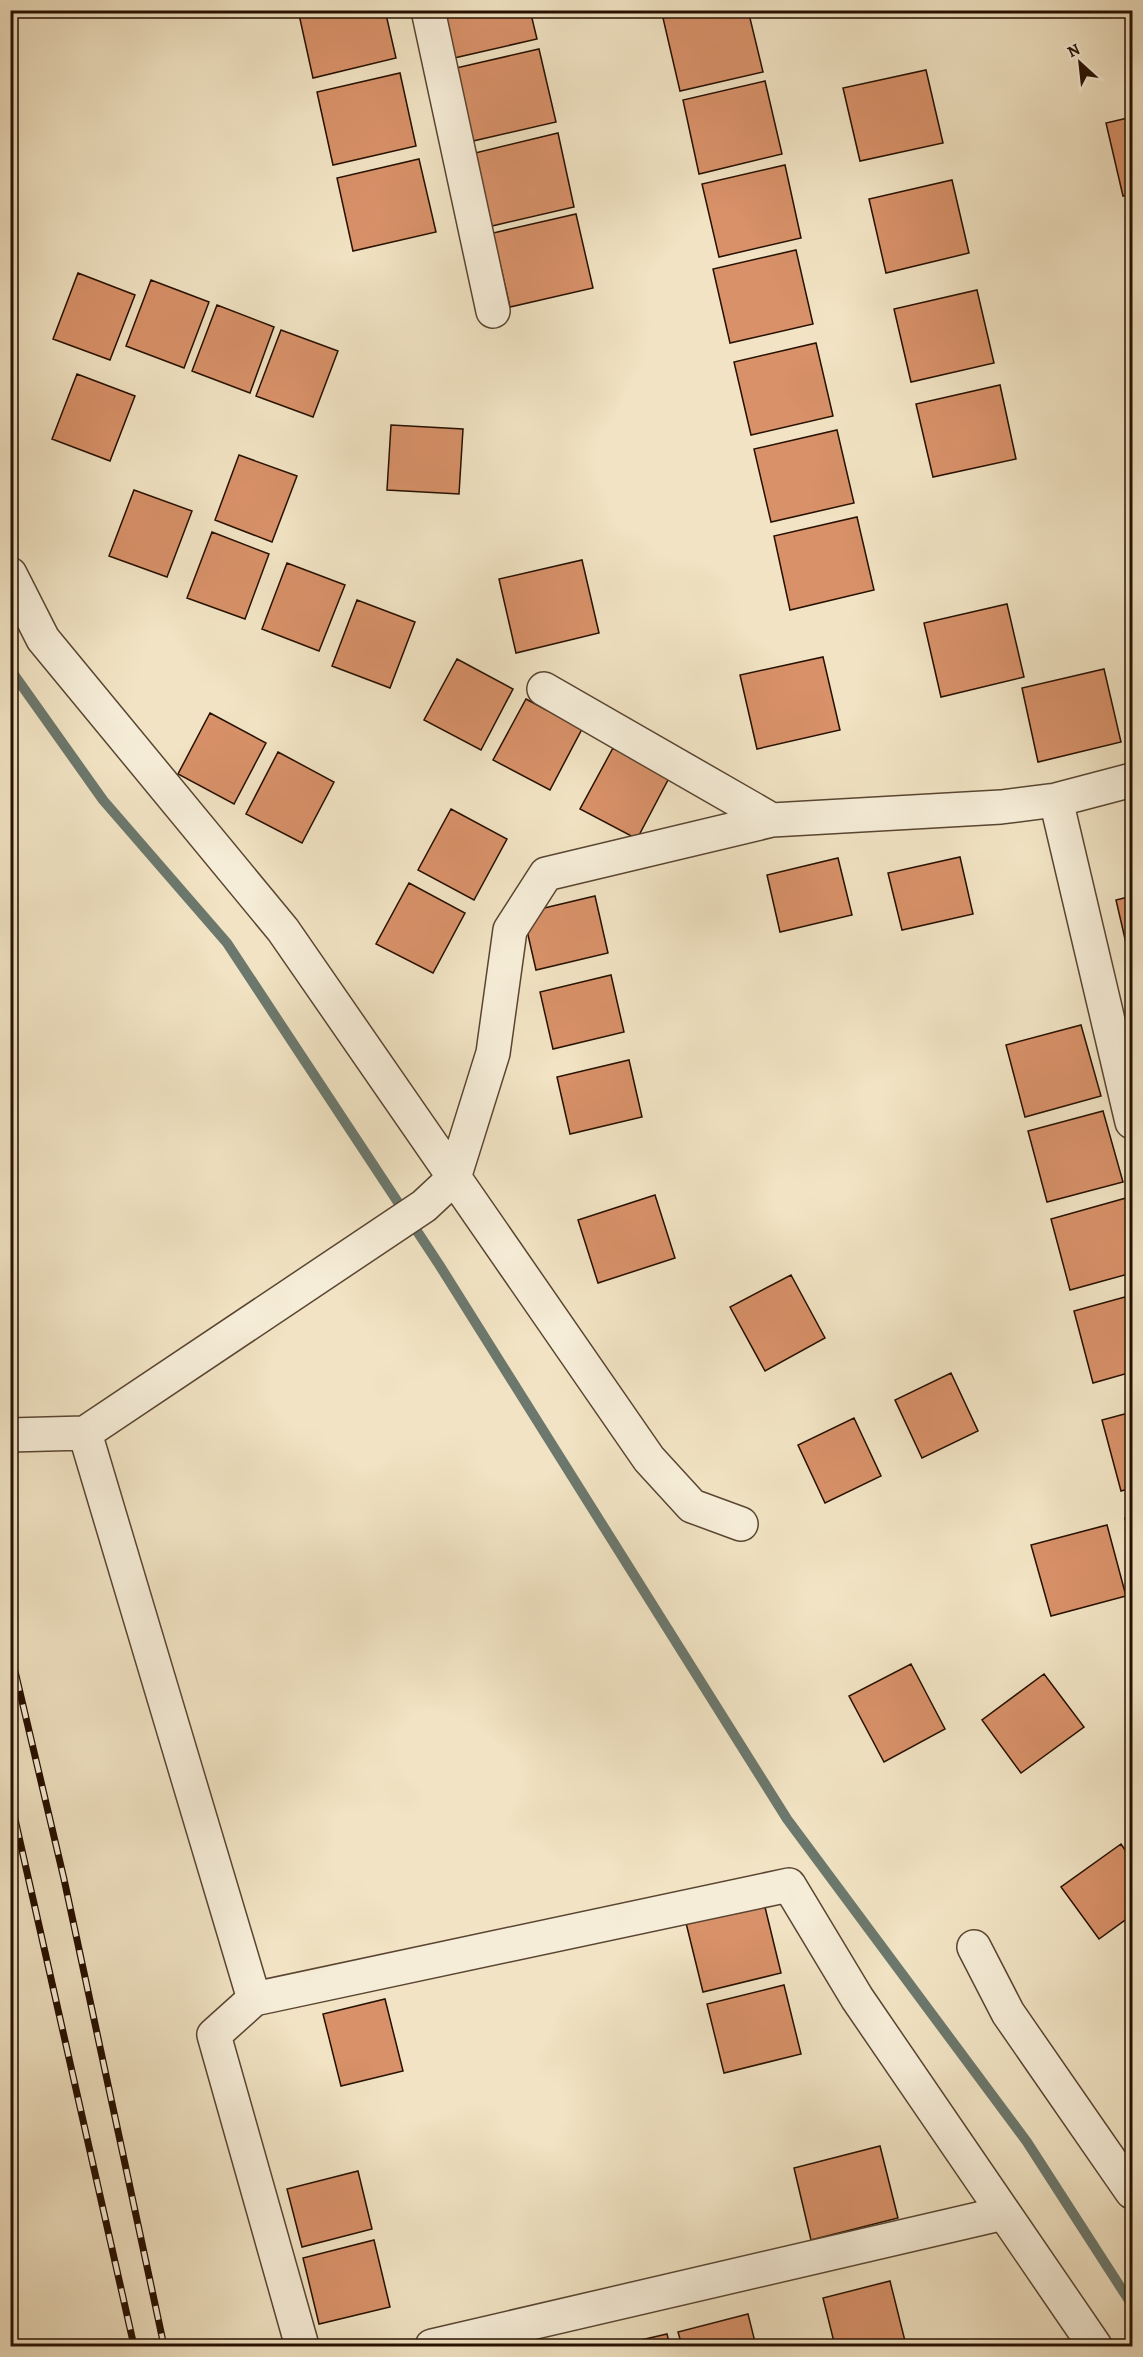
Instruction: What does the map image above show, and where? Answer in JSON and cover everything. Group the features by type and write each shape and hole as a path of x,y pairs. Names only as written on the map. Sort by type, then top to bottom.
{"street":[{"path":"428,10 493,311"},
{"path":"10,574 43,639 283,930 649,1458 692,1506 741,1524"},
{"path":"544,689 772,820"},
{"path":"10,1435 85,1432 424,1206 454,1178 493,1053 510,930 546,874 772,820 1000,807 1056,800 1132,780"},
{"path":"1056,800 1132,1122"},
{"path":"85,1432 254,1999"},
{"path":"302,2346 214,2035 254,1999 789,1885 857,1998 1095,2346"},
{"path":"974,1947 1008,2013 1132,2192"},
{"path":"432,2346 1004,2213"}],"building":[{"path":"298,10 385,10 396,58 313,78"},
{"path":"443,10 530,10 537,39 454,58"},
{"path":"696,10 748,10 763,72 680,91 663,18"},
{"path":"539,49 556,122 473,141 456,68"},
{"path":"926,70 943,143 860,161 843,88"},
{"path":"400,73 416,146 333,165 317,92"},
{"path":"765,81 782,154 699,174 683,100"},
{"path":"1132,117 1132,194 1123,196 1106,123"},
{"path":"558,133 574,207 492,226 475,153"},
{"path":"419,159 436,232 353,251 337,178"},
{"path":"785,165 801,238 719,257 702,184"},
{"path":"952,180 969,253 886,273 869,199"},
{"path":"576,214 593,288 510,307 493,233"},
{"path":"796,250 813,324 730,343 713,269"},
{"path":"78,273 135,295 110,360 53,339"},
{"path":"151,280 209,302 184,368 126,346"},
{"path":"977,290 994,363 911,382 894,309"},
{"path":"217,305 274,327 250,393 192,371"},
{"path":"281,330 338,351 313,417 256,396"},
{"path":"816,343 833,416 751,435 734,362"},
{"path":"77,374 135,396 110,461 52,439"},
{"path":"1000,385 1016,459 933,477 916,404"},
{"path":"391,425 463,429 459,494 387,490"},
{"path":"837,430 854,503 771,522 754,449"},
{"path":"239,455 297,476 272,542 215,520"},
{"path":"134,490 192,511 167,577 109,556"},
{"path":"857,517 874,590 790,610 774,536"},
{"path":"212,532 269,554 245,619 187,598"},
{"path":"582,560 599,633 516,653 499,579"},
{"path":"287,563 345,585 319,651 262,629"},
{"path":"357,600 415,622 390,688 332,666"},
{"path":"1007,604 1024,677 941,697 924,623"},
{"path":"823,657 840,730 757,749 740,675"},
{"path":"457,659 513,689 481,750 424,720"},
{"path":"1104,669 1121,742 1038,762 1022,688"},
{"path":"526,699 582,729 550,790 493,760"},
{"path":"210,713 266,743 234,804 178,774"},
{"path":"613,748 669,778 637,839 580,809"},
{"path":"278,752 334,782 302,843 246,814"},
{"path":"451,809 507,839 474,900 418,870"},
{"path":"960,857 973,914 902,930 888,873"},
{"path":"838,858 852,915 780,932 767,875"},
{"path":"409,883 465,913 433,973 376,944"},
{"path":"595,896 608,953 536,970 523,913"},
{"path":"1132,896 1132,969 1116,900"},
{"path":"611,975 624,1032 553,1049 540,992"},
{"path":"1081,1025 1101,1096 1025,1117 1006,1045"},
{"path":"629,1060 642,1117 570,1134 557,1077"},
{"path":"1103,1111 1123,1182 1047,1202 1028,1131"},
{"path":"655,1195 675,1258 598,1283 578,1220"},
{"path":"1126,1198 1132,1220 1132,1273 1070,1290 1051,1219"},
{"path":"791,1275 825,1338 765,1371 730,1307"},
{"path":"1132,1295 1132,1372 1093,1383 1074,1311"},
{"path":"951,1373 978,1431 922,1458 895,1400"},
{"path":"1132,1412 1132,1488 1121,1491 1102,1420"},
{"path":"854,1418 881,1476 825,1503 798,1445"},
{"path":"1132,1517 1132,1545 1125,1518"},
{"path":"1107,1525 1126,1596 1051,1616 1031,1545"},
{"path":"911,1664 945,1729 884,1762 849,1696"},
{"path":"1044,1674 1084,1727 1021,1773 982,1720"},
{"path":"1121,1844 1132,1860 1132,1915 1099,1939 1061,1887"},
{"path":"764,1903 781,1973 703,1992 686,1923"},
{"path":"784,1985 801,2054 724,2073 707,2004"},
{"path":"385,1999 403,2071 341,2086 323,2014"},
{"path":"880,2146 898,2218 811,2240 794,2168"},
{"path":"358,2171 372,2229 302,2247 287,2189"},
{"path":"374,2240 390,2307 319,2324 303,2258"},
{"path":"890,2281 906,2345 835,2346 823,2298"},
{"path":"748,2314 756,2346 682,2346 678,2332"},
{"path":"667,2334 670,2346 615,2346"}],"waterway":[{"path":"10,669 103,800 227,943 440,1266 787,1819 1027,2142 1132,2305"}],"railway":[{"path":"10,1650 64,1879 164,2346"},
{"path":"10,1797 134,2346"}]}
